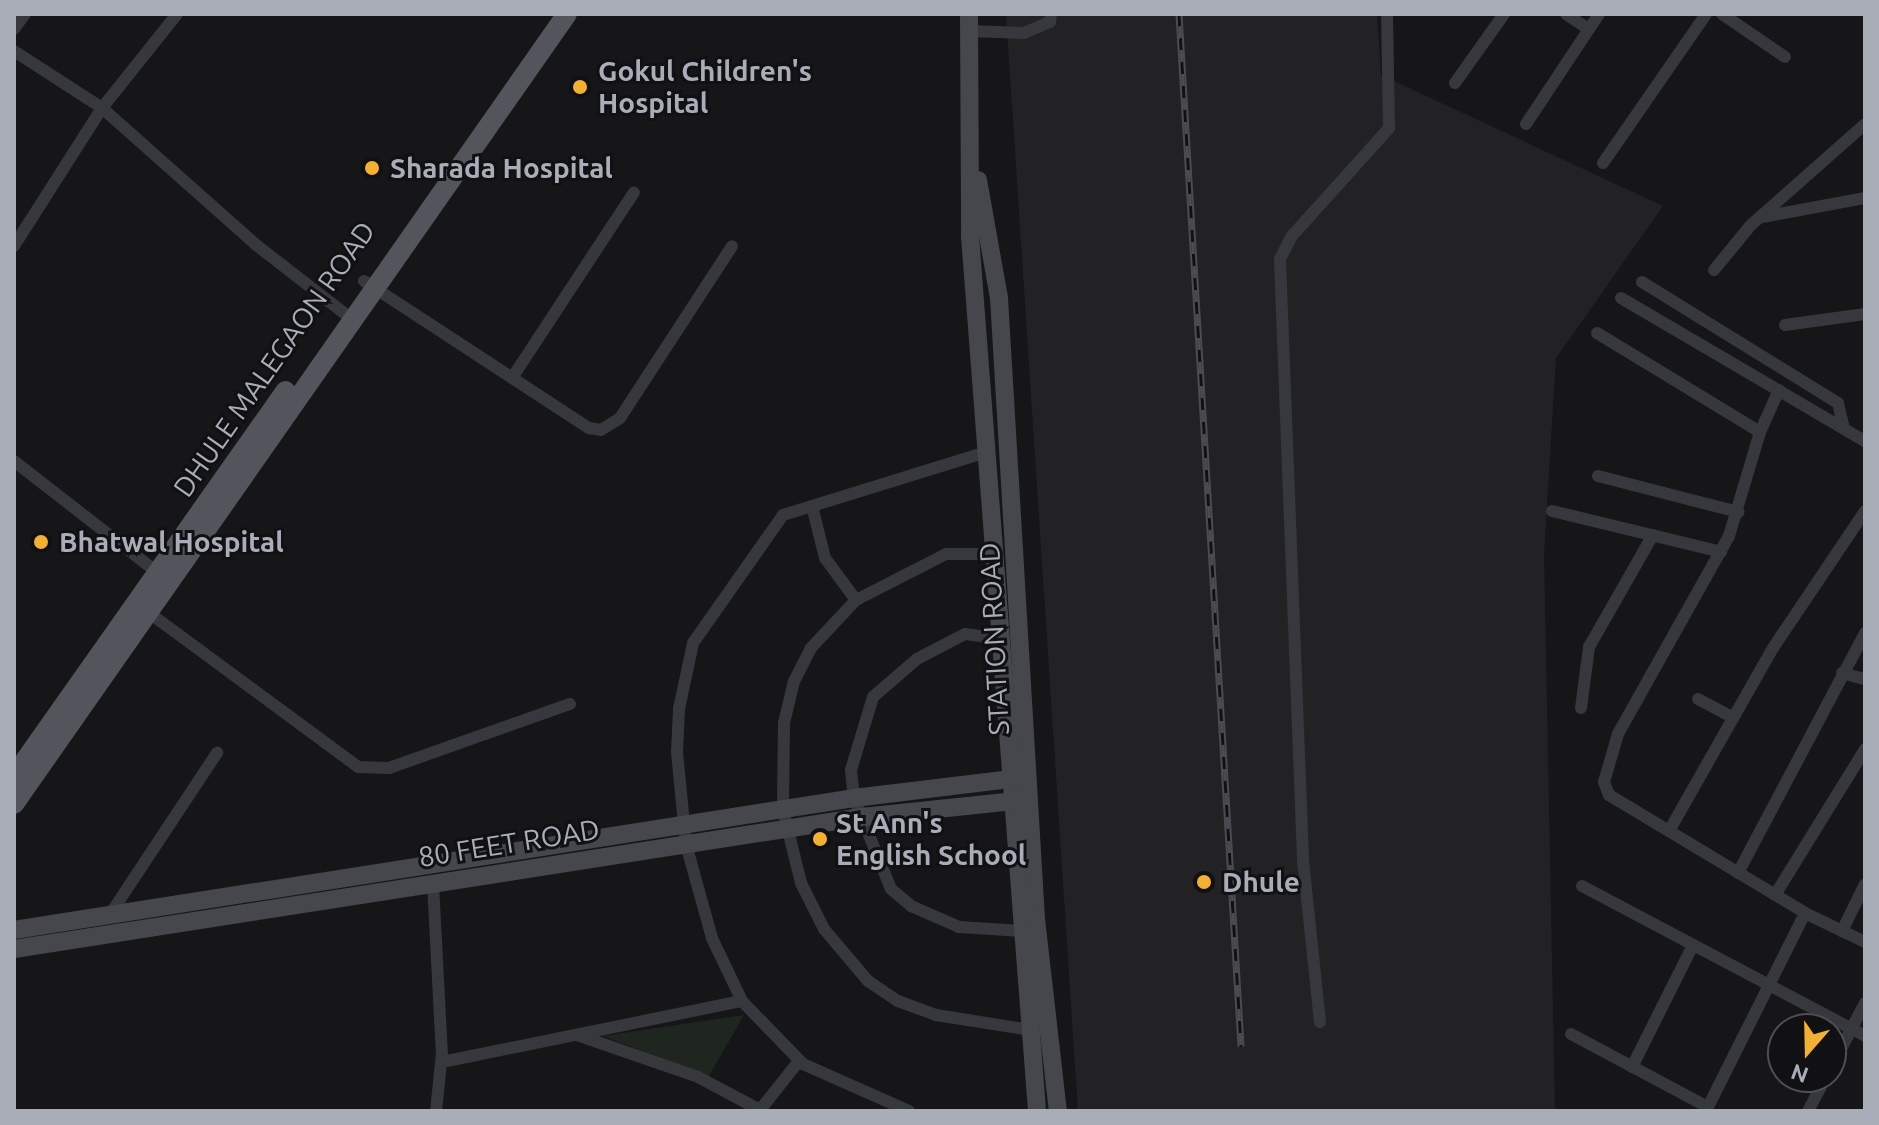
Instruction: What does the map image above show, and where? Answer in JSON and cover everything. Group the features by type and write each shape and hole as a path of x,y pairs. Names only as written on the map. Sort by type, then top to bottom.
{"main road":[{"name":"DHULE MALEGAON ROAD","path":"14,776 163,577 369,285 551,14"},
{"path":"369,285 567,14"},
{"name":"STATION ROAD","path":"969,22 974,166 970,228 1037,1111"},
{"name":"STATION ROAD","path":"974,166 987,212 999,298 1036,919 1058,1111"},
{"path":"14,804 148,612 163,577"},
{"name":"80 FEET ROAD","path":"785,819 854,798 1012,779"},
{"name":"80 FEET ROAD","path":"14,930 785,819 862,817 1013,801"},
{"name":"80 FEET ROAD","path":"14,949 433,884 685,835"}],"street":[{"path":"14,29 25,14"},
{"path":"14,246 102,108 177,14"},
{"path":"969,22 1024,33 1050,22 1051,14"},
{"path":"1320,1022 1303,859 1280,259 1291,237 1389,128 1387,14"},
{"path":"1455,83 1504,14"},
{"path":"1566,14 1588,29"},
{"path":"1526,124 1599,14"},
{"path":"1603,163 1706,14"},
{"path":"1722,14 1785,57"},
{"path":"14,51 102,108 255,244 347,316"},
{"path":"1714,270 1759,217 1865,124"},
{"path":"512,378 634,192"},
{"path":"1759,217 1865,198"},
{"path":"369,285 589,428 612,427 732,246"},
{"path":"1642,282 1838,403 1844,428"},
{"path":"1621,298 1865,441"},
{"path":"1785,325 1865,314"},
{"path":"1597,333 1760,432"},
{"path":"1779,390 1760,432 1738,512 1721,552 1618,734 1604,774 1609,795 1805,913 1865,942"},
{"path":"909,1111 799,1061 742,1001 712,938 685,835 677,738 693,643 783,515 987,452"},
{"path":"14,461 163,577"},
{"path":"1598,476 1738,512"},
{"path":"812,506 825,558 856,600"},
{"path":"1552,511 1721,552"},
{"path":"1669,831 1777,641 1865,511"},
{"path":"1581,708 1589,647 1653,535"},
{"path":"994,554 946,554 856,600 811,648 794,681 780,765 785,819 801,883 824,929 868,981 898,1001 936,1015 1031,1030"},
{"path":"148,612 358,767 389,768 570,704"},
{"path":"1738,873 1865,633"},
{"path":"1001,639 965,634 917,659 873,697 851,770 854,798 891,889 911,906 959,927 1023,931"},
{"path":"1842,673 1865,679"},
{"path":"1698,699 1733,718"},
{"path":"1775,895 1865,749"},
{"path":"109,916 217,753"},
{"path":"433,884 442,1062 436,1111"},
{"path":"1842,931 1865,884"},
{"path":"1582,886 1865,1036"},
{"path":"1571,1034 1707,1109 1805,913"},
{"path":"1632,1067 1693,945"},
{"path":"442,1062 742,1001"},
{"path":"1847,1038 1865,1003"},
{"path":"574,1034 698,1077 760,1110 799,1061"},
{"path":"1808,1111 1818,1093"}],"shaded area":[{"path":"1006,14 1377,14 1381,75 1663,206 1556,358 1544,554 1555,1111 1078,1111"},
{"path":"744,1015 709,1076 603,1036"}],"railway":[{"path":"1179,14 1241,1046"}],"place":[{"name":"Gokul Children's Hospital","path":"580,87"},
{"name":"Sharada Hospital","path":"372,168"},
{"name":"Bhatwal Hospital","path":"41,542"},
{"name":"St Ann's English School","path":"820,839"},
{"name":"Dhule","path":"1204,882"}]}
